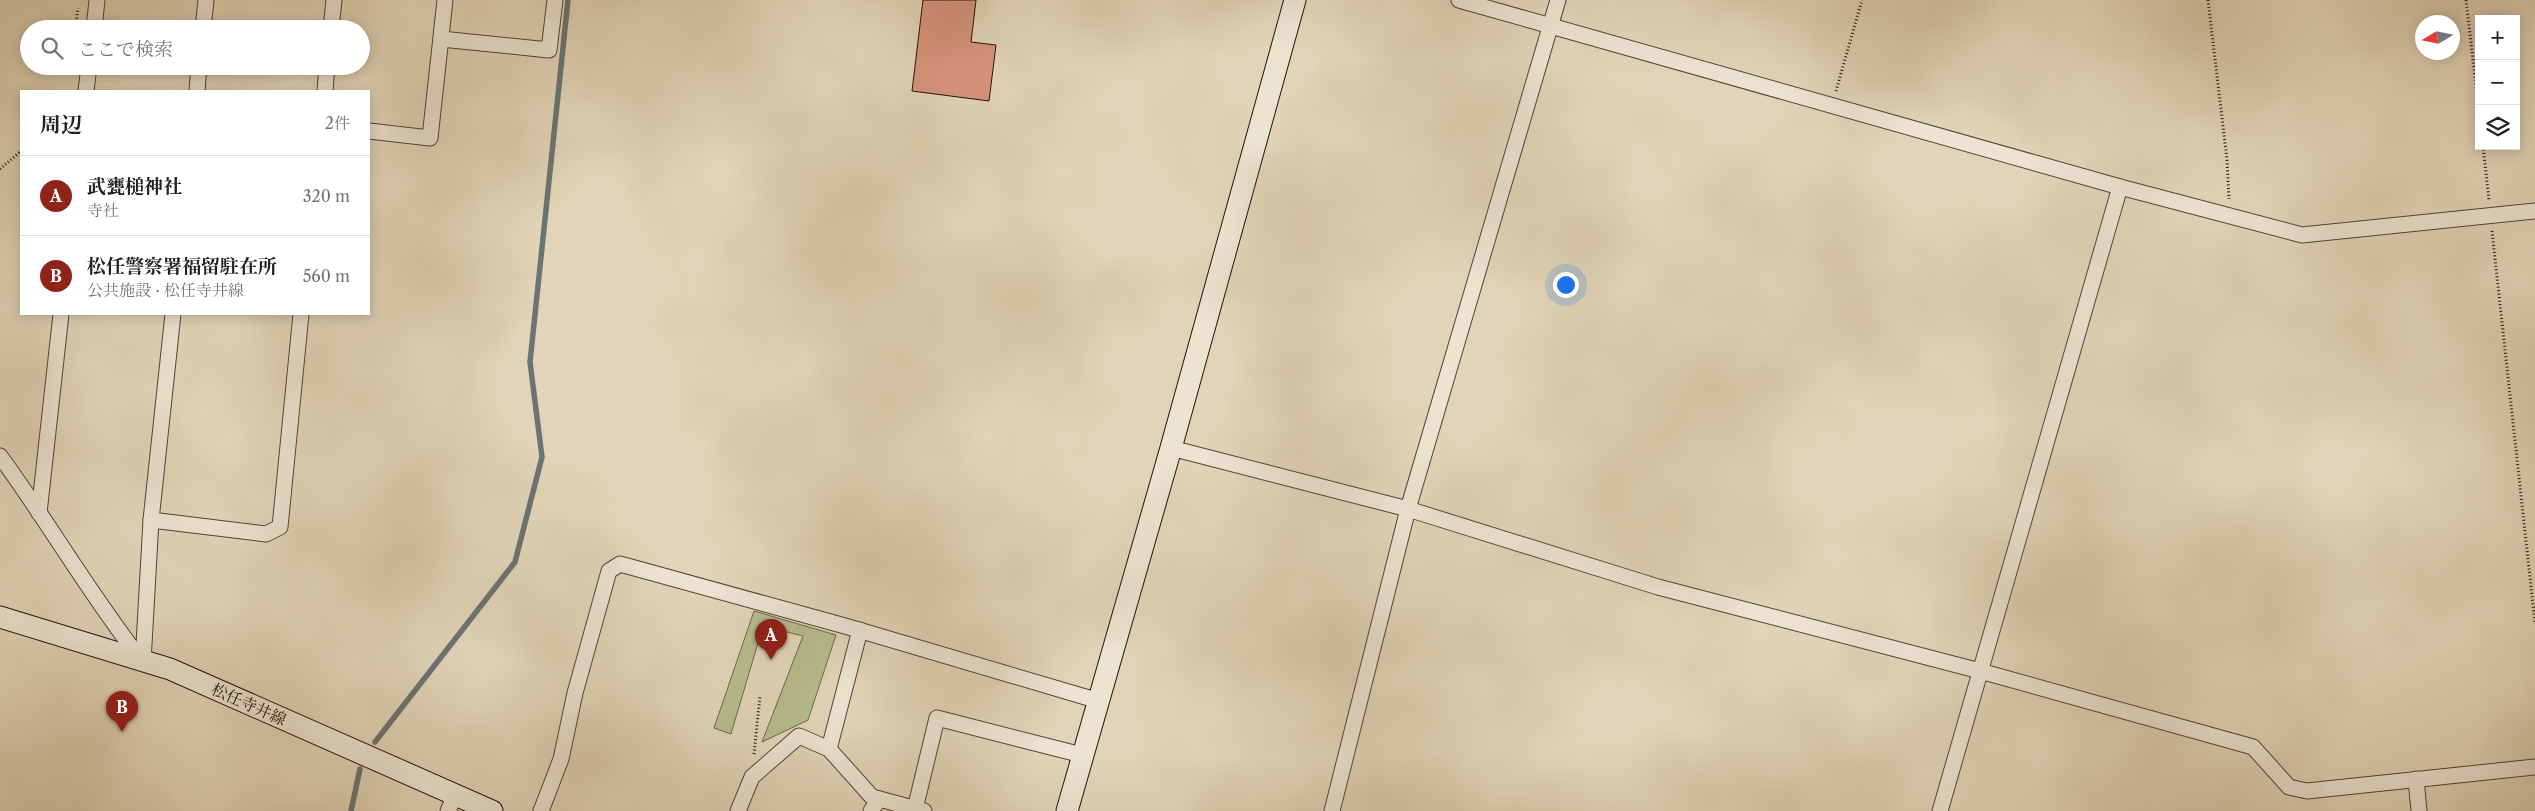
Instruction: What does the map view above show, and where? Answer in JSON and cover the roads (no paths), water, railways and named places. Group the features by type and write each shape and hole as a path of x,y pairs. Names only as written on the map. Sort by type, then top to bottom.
{"street":[{"path":"95,20 97,0"},
{"path":"204,20 206,0"},
{"path":"332,20 334,0"},
{"path":"370,131 430,138 445,0"},
{"path":"441,39 549,50 555,0"},
{"path":"1068,811 1082,755 1171,448 1295,0"},
{"path":"1459,0 2120,187 2302,235 2535,211"},
{"path":"1332,811 1408,509 1558,0"},
{"path":"86,90 88,75"},
{"path":"197,90 198,75"},
{"path":"324,90 326,75"},
{"path":"1940,811 2120,187"},
{"path":"39,513 61,315"},
{"path":"143,662 151,520 173,315"},
{"path":"151,520 266,534 280,526 301,315"},
{"path":"1171,448 1408,509 1658,586 1980,671 2253,747 2288,787 2307,791 2535,767"},
{"path":"0,456 115,626 143,662"},
{"path":"541,811 562,759 575,693 609,571 620,564 860,630 1099,701"},
{"name":"松任寺井線","path":"0,617 170,669 452,803 492,811"},
{"path":"829,750 860,630"},
{"path":"738,811 752,777 799,736 829,750 872,796 875,805 919,810 937,718 1082,755"},
{"path":"2416,779 2419,811"}],"waterway":[{"path":"375,742 515,562 542,457 530,362 568,0"},
{"path":"351,811 360,769"}],"place":[{"name":"武甕槌神社","path":"771,660"},
{"name":"松任警察署福留駐在所","path":"122,732"}]}
